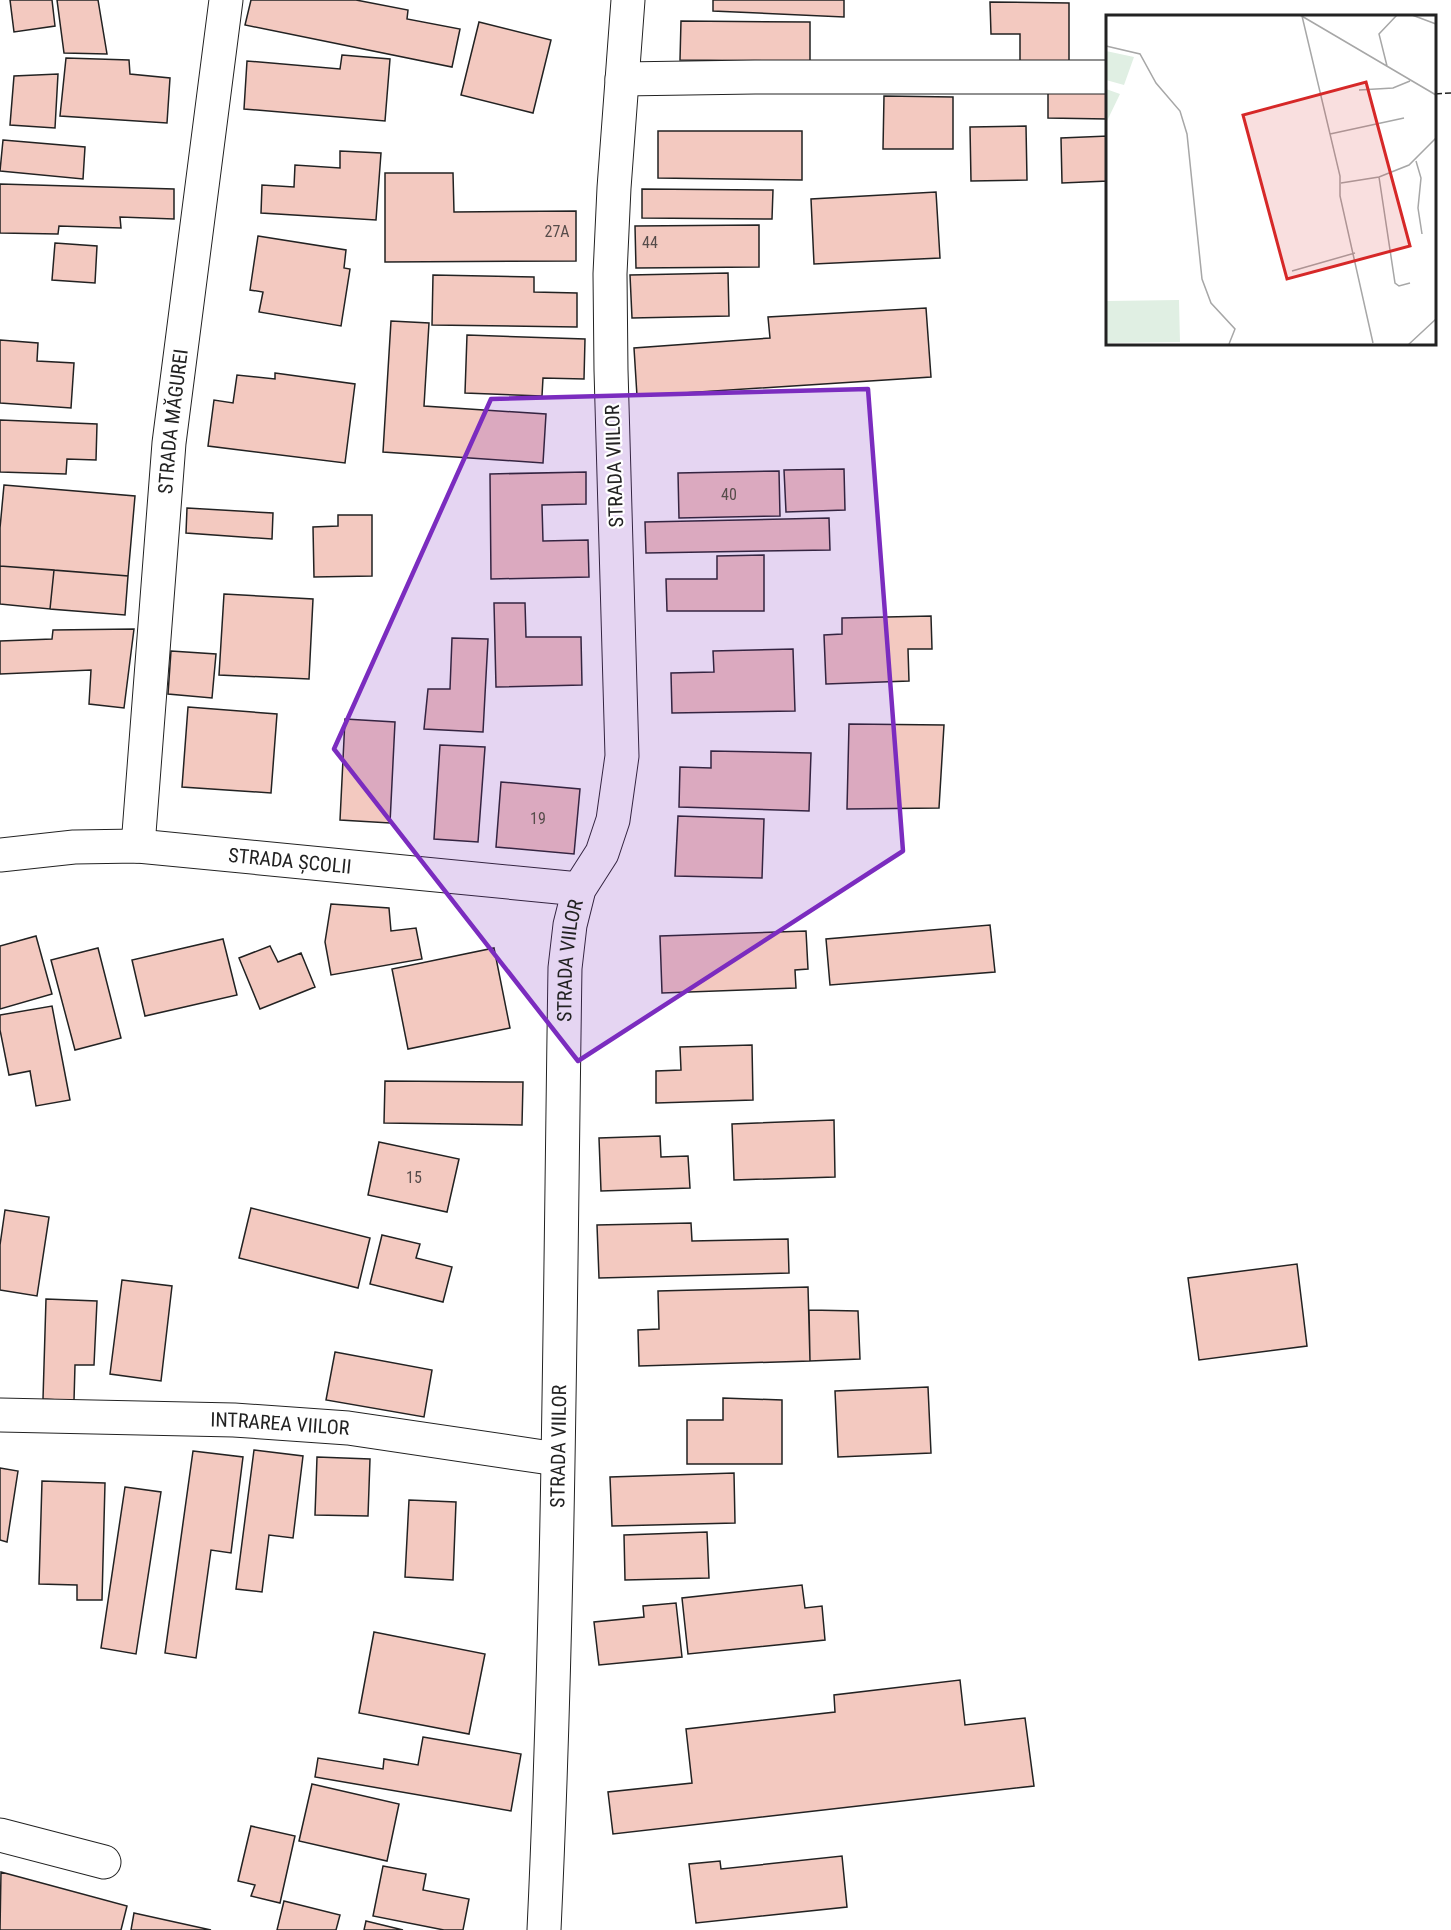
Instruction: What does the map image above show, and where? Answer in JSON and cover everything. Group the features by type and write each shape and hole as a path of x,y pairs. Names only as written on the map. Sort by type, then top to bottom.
{"street":[{"name":"STRADA MĂGUREI","path":"138,846 169,443 226,0"},
{"name":"STRADA VIILOR","path":"544,1930 552,1756 565,968 570,925 579,889 602,853 613,820 622,756 623,714 611,370 610,274 628,0"},
{"path":"622,79 1106,76"},
{"name":"STRADA ȘCOLII","path":"0,855 74,847 138,846 579,889"},
{"name":"INTRAREA VIILOR","path":"0,1415 234,1420 348,1428 557,1459"},
{"path":"0,1835 104,1862"}],"highlighted area":[{"path":"868,389 903,851 578,1061 334,749 491,399"}],"building":[{"path":"10,0 52,0 55,26 14,32"},
{"path":"57,0 98,0 107,54 64,53"},
{"path":"251,0 356,0 408,10 407,19 460,29 452,67 245,25"},
{"path":"713,0 844,0 844,17 713,11"},
{"path":"990,2 1069,3 1069,64 1020,64 1020,34 991,34"},
{"path":"681,21 810,22 810,61 680,60"},
{"path":"479,22 551,40 533,113 461,95"},
{"path":"342,55 390,59 385,121 244,109 247,61 340,69"},
{"path":"66,58 129,60 130,74 170,78 167,123 60,116"},
{"path":"58,74 55,128 10,125 14,76"},
{"path":"1048,84 1106,85 1106,119 1048,118"},
{"path":"884,96 953,97 953,149 883,149"},
{"path":"1026,126 1027,180 971,181 970,127"},
{"path":"658,131 802,131 802,180 658,178"},
{"path":"1106,136 1106,181 1062,183 1061,138"},
{"path":"3,140 85,147 83,179 0,171"},
{"path":"340,151 381,153 376,220 261,213 262,185 294,187 295,165 340,168"},
{"path":"385,173 453,173 454,212 576,211 576,261 385,262"},
{"path":"0,184 174,189 174,219 120,217 121,228 59,226 58,234 0,233"},
{"path":"642,189 773,190 772,219 642,218"},
{"path":"936,192 940,258 814,264 811,199"},
{"path":"759,225 759,267 636,268 635,226"},
{"path":"258,236 346,250 344,268 350,269 341,326 259,312 263,292 250,290"},
{"path":"55,243 97,246 95,283 52,280"},
{"path":"728,273 729,316 632,318 630,275"},
{"path":"433,275 534,277 534,292 577,293 577,327 432,325"},
{"path":"926,308 931,377 637,396 634,348 770,338 768,317"},
{"path":"391,321 429,323 424,406 546,414 543,463 383,452"},
{"path":"467,335 585,339 584,379 543,378 542,396 465,393"},
{"path":"0,340 38,343 37,361 74,363 71,408 0,403"},
{"path":"275,373 355,384 345,463 208,446 214,400 233,403 237,375 275,379"},
{"path":"0,420 97,424 96,460 67,459 66,474 0,472"},
{"path":"844,469 845,510 786,512 784,470"},
{"path":"779,471 780,516 679,518 678,473"},
{"path":"586,472 586,504 542,505 543,541 588,540 589,577 491,579 490,474"},
{"path":"4,485 135,496 128,576 0,566 0,528"},
{"path":"187,508 273,513 272,539 186,533"},
{"path":"338,515 372,515 372,576 314,577 313,527 338,526"},
{"path":"829,518 830,550 646,553 645,522"},
{"path":"764,555 764,611 667,611 666,579 717,579 717,556"},
{"path":"0,566 54,570 50,609 0,604"},
{"path":"54,570 128,576 125,615 50,609"},
{"path":"224,594 313,599 309,679 219,675"},
{"path":"494,603 525,603 526,637 581,637 582,685 496,687"},
{"path":"931,616 932,649 908,649 909,681 826,684 824,635 842,634 842,618"},
{"path":"134,629 124,708 89,704 91,670 0,674 0,641 52,639 53,630"},
{"path":"452,638 488,639 483,732 424,729 428,689 450,689"},
{"path":"793,649 795,711 672,713 671,673 714,672 713,651"},
{"path":"171,651 216,654 212,698 168,694"},
{"path":"188,707 277,714 271,793 182,787"},
{"path":"345,719 395,722 390,823 340,820"},
{"path":"849,724 944,725 939,808 847,809"},
{"path":"440,745 485,747 478,842 434,839"},
{"path":"711,751 811,753 809,811 679,807 680,767 711,768"},
{"path":"501,782 580,789 574,854 496,847"},
{"path":"678,816 764,819 762,878 675,876"},
{"path":"331,904 389,908 391,931 416,928 422,959 331,975 325,942"},
{"path":"990,925 995,972 830,985 826,939"},
{"path":"806,931 808,969 795,970 796,988 662,993 660,936"},
{"path":"36,936 52,994 0,1009 0,946"},
{"path":"223,939 237,995 145,1016 132,960"},
{"path":"270,946 278,962 301,953 315,987 260,1009 239,958"},
{"path":"98,948 121,1038 75,1050 51,960"},
{"path":"494,948 510,1028 408,1049 392,969"},
{"path":"52,1006 70,1100 36,1106 30,1071 9,1075 0,1030 0,1015"},
{"path":"752,1045 753,1100 656,1103 656,1071 681,1070 680,1047"},
{"path":"385,1081 523,1082 522,1125 384,1123"},
{"path":"834,1120 835,1177 734,1180 732,1124"},
{"path":"660,1136 661,1157 688,1156 690,1188 601,1191 599,1138"},
{"path":"379,1142 459,1159 447,1212 368,1195"},
{"path":"251,1208 370,1238 358,1288 239,1258"},
{"path":"5,1210 49,1217 37,1296 0,1290 0,1245"},
{"path":"691,1223 692,1241 788,1239 789,1273 599,1278 597,1225"},
{"path":"382,1235 420,1244 416,1258 452,1267 443,1302 370,1284"},
{"path":"1297,1264 1307,1346 1199,1360 1188,1278"},
{"path":"122,1280 172,1286 161,1381 110,1374"},
{"path":"808,1287 810,1361 639,1366 638,1330 659,1329 658,1291"},
{"path":"46,1299 97,1301 94,1365 75,1365 74,1401 43,1399"},
{"path":"809,1310 858,1311 860,1359 810,1361"},
{"path":"335,1352 432,1370 424,1417 326,1400"},
{"path":"928,1387 931,1453 838,1457 835,1391"},
{"path":"723,1398 782,1400 782,1464 687,1464 687,1420 723,1420"},
{"path":"254,1450 303,1456 293,1538 269,1535 262,1592 236,1589"},
{"path":"193,1451 243,1457 231,1553 211,1550 196,1658 165,1653"},
{"path":"317,1457 370,1459 368,1516 315,1515"},
{"path":"0,1468 18,1471 7,1542 0,1540"},
{"path":"734,1473 735,1523 612,1526 610,1477"},
{"path":"42,1481 105,1483 102,1600 77,1600 77,1585 39,1584"},
{"path":"125,1487 161,1492 136,1654 101,1648"},
{"path":"409,1500 456,1502 453,1580 405,1577"},
{"path":"707,1532 709,1578 625,1580 624,1535"},
{"path":"802,1585 805,1608 822,1606 825,1640 688,1654 682,1598"},
{"path":"676,1603 682,1657 599,1665 594,1622 644,1617 643,1606"},
{"path":"374,1632 485,1654 469,1734 359,1713"},
{"path":"960,1680 965,1725 1025,1718 1034,1786 613,1834 608,1792 692,1783 686,1729 835,1712 834,1695"},
{"path":"423,1737 521,1754 511,1811 315,1777 318,1758 383,1769 384,1759 418,1765"},
{"path":"312,1784 399,1804 387,1861 299,1841"},
{"path":"251,1826 295,1836 280,1903 251,1896 255,1885 238,1881"},
{"path":"842,1856 847,1907 696,1923 689,1864 720,1861 721,1869"},
{"path":"383,1866 426,1874 423,1890 469,1899 463,1930 444,1930 373,1916"},
{"path":"1,1872 127,1906 121,1930 0,1930"},
{"path":"284,1901 340,1915 336,1930 277,1930"},
{"path":"134,1913 211,1930 131,1930"},
{"path":"366,1921 403,1930 364,1930"}],"fence":[{"path":"1436,94 1451,93"}]}
